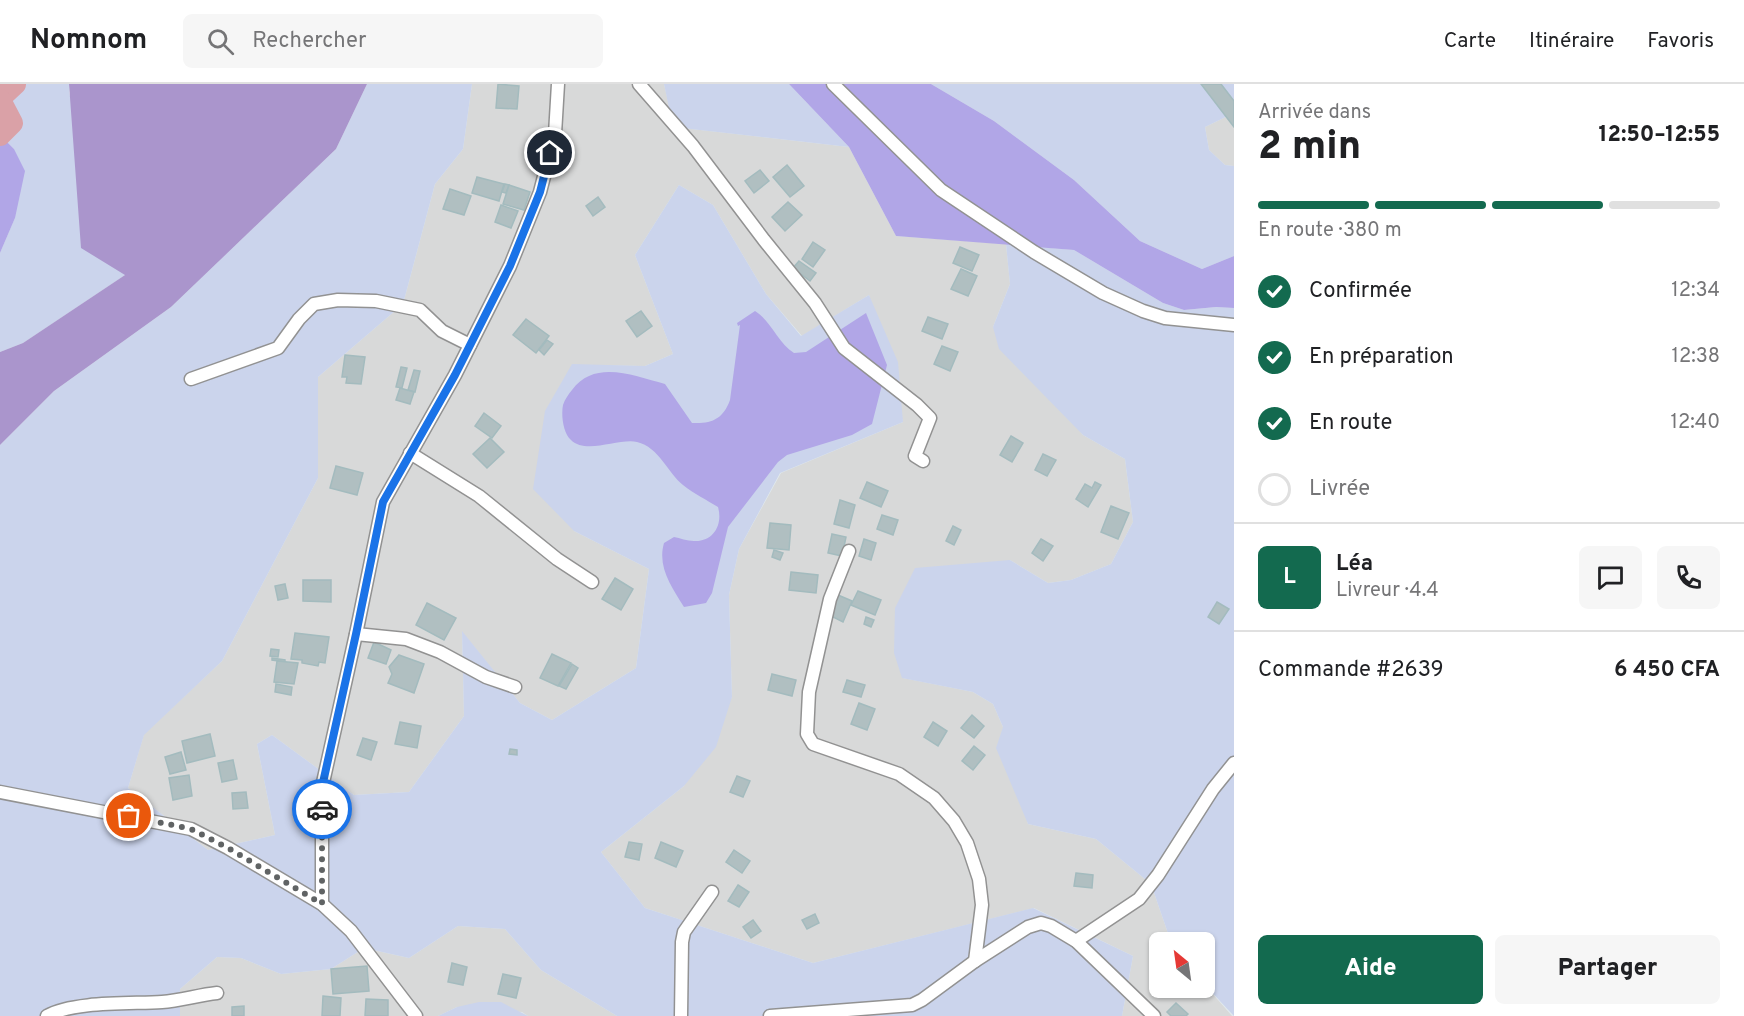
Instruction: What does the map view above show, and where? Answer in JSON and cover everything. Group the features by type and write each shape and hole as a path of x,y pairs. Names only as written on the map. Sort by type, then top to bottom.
{"street":[{"path":"322,904 322,787 383,502 470,345 510,266 540,192 555,134 558,84"},
{"path":"639,84 700,155 815,303 844,348 917,405 930,418 915,456 923,461"},
{"path":"833,84 941,190 1034,252 1103,293 1143,311 1165,318 1234,325"},
{"path":"191,379 278,348 299,319 314,304 338,300 376,301 420,309 442,331 470,345"},
{"path":"410,453 479,496 557,559 592,582"},
{"path":"849,551 830,599 809,692 807,734 813,744 899,774 934,798 954,821 967,843 979,879 982,905 975,961"},
{"path":"356,634 406,639 440,652 486,677 515,687"},
{"path":"1076,941 1139,898 1158,875 1213,789 1234,763"},
{"path":"0,792 191,829 228,848 322,904 351,932 416,1016"},
{"path":"681,1016 684,932 712,892"},
{"path":"777,1016 912,1005 1028,927 1041,923 1051,926 1076,941 1154,1016"},
{"path":"47,1016 53,1012 88,1006 192,999 217,993"}],"shaded area":[{"path":"0,84 69,84 69,93 125,275 23,343 0,352 0,253 15,218 14,149 0,135"},
{"path":"69,84 367,84 336,149 171,307 54,391 0,445 0,352 23,343 125,275 81,248"},
{"path":"367,84 472,84 463,149 435,184 403,304 318,377 318,478 222,661 144,735 128,788 208,850 275,835 257,744 272,735 354,795 409,792 464,716 462,631 520,703 552,720 636,668 649,569 574,531 533,489 545,411 572,364 645,366 673,354 635,255 679,185 713,205 766,294 801,336 869,295 898,362 903,422 780,473 739,549 729,595 732,697 716,747 684,786 601,852 645,908 813,963 1033,908 1133,956 1122,1016 617,1016 541,970 505,929 458,926 409,958 364,948 331,969 281,974 241,958 217,957 180,989 180,1016 0,1016 0,445 54,391 171,307 336,149"},
{"path":"472,84 664,84 674,127 849,147 896,236 1006,244 1010,284 993,327 1083,435 1125,459 1133,522 1111,564 1071,580 1048,583 1010,560 903,678 973,692 993,704 1003,727 1028,824 1096,839 1151,884 1168,932 1149,932 1149,998 1215,996 1232,1016 1122,1016 1133,956 1034,908 813,963 645,908 601,852 684,786 732,697 729,595 739,549 781,473 903,422 869,295 802,336 766,294 713,205 679,185 635,255 673,354 645,366 572,365 574,531 649,569 636,668 552,720 520,703 462,632 464,716 409,792 354,795 272,735 257,744 275,835 208,850 128,788 144,734 222,661 318,478 318,377 403,304 435,184 463,149"},
{"path":"664,84 789,84 849,147 673,127"},
{"path":"789,84 931,84 994,121 1074,180 1140,241 1202,269 1234,256 1234,308 1184,310 1163,303 1074,250 896,236 849,147"},
{"path":"931,84 1234,84 1234,113 1205,127 1209,150 1225,165 1234,166 1234,256 1202,269 1140,241 1074,180 994,121"},
{"path":"1234,113 1234,166 1225,165 1209,150 1205,127"},
{"path":"0,135 14,149 25,171 15,218 0,253"},
{"path":"1006,244 1074,250 1163,303 1184,310 1234,308 1234,1016 1215,996 1215,932 1168,932 1151,884 1096,839 1028,824 996,748 1003,727 993,704 973,692 902,678 894,653 895,608 915,568 1010,560 1048,583 1071,580 1111,564 1133,522 1125,459 1083,435 999,349 993,327 1010,284"},
{"path":"755,311 794,353 806,352 866,313 887,365 872,424 852,435 787,455 778,462 728,527 712,593 706,603 684,607 664,569 662,552 664,543 674,537 701,541 712,535 718,525 718,507 683,485 657,455 645,445 630,441 594,446 577,444 568,437 564,428 563,405 581,381 603,372 616,372 665,384 692,423 716,419 724,412 730,400 740,325 738,326 737,323"},
{"path":"458,926 505,929 541,970 617,1016 528,1016 522,1012 457,1007 438,1016 180,1016 180,989 217,957 241,958 281,974 331,969 364,948 409,958"},
{"path":"479,1002 501,1002 528,1016 438,1016 457,1007"}],"building":[{"path":"498,84 519,86 517,109 496,108"},
{"path":"1201,84 1221,84 1234,101 1234,127"},
{"path":"787,165 804,186 790,197 773,177"},
{"path":"760,170 769,181 754,193 745,181"},
{"path":"477,177 504,184 499,201 472,193"},
{"path":"505,184 509,185 506,193 502,192"},
{"path":"509,185 530,192 524,210 503,204"},
{"path":"450,189 471,196 464,215 443,209"},
{"path":"598,197 605,207 593,216 586,206"},
{"path":"788,202 802,215 785,231 772,217"},
{"path":"501,205 518,211 511,228 495,222"},
{"path":"813,242 825,250 813,267 802,259"},
{"path":"960,247 979,255 972,271 953,263"},
{"path":"799,261 816,273 810,281 793,268"},
{"path":"961,269 977,276 968,296 951,289"},
{"path":"641,311 652,326 637,337 626,321"},
{"path":"928,317 948,324 942,339 922,331"},
{"path":"526,319 549,336 536,353 513,335"},
{"path":"547,340 553,344 544,355 539,350"},
{"path":"942,346 958,352 950,371 934,364"},
{"path":"345,355 365,357 361,384 346,383 347,377 342,377"},
{"path":"401,367 407,368 402,388 396,387"},
{"path":"414,370 420,371 415,392 408,390"},
{"path":"400,388 414,392 410,404 396,400"},
{"path":"484,413 501,426 492,438 475,426"},
{"path":"1011,436 1023,443 1012,462 1000,455"},
{"path":"490,438 504,452 487,468 473,454"},
{"path":"1043,454 1056,460 1047,476 1035,470"},
{"path":"336,466 363,473 357,495 330,488"},
{"path":"867,482 888,491 881,507 860,498"},
{"path":"1095,482 1101,485 1088,507 1076,499 1085,484 1092,488"},
{"path":"840,500 855,505 849,528 834,524"},
{"path":"1111,506 1129,513 1118,539 1101,532"},
{"path":"882,515 898,520 893,535 877,529"},
{"path":"770,523 791,525 789,550 767,548"},
{"path":"953,526 961,530 954,545 946,541"},
{"path":"832,534 846,537 842,556 828,553"},
{"path":"864,539 876,543 871,560 859,556"},
{"path":"1041,539 1053,546 1043,561 1032,553"},
{"path":"774,550 783,553 780,560 772,557"},
{"path":"791,572 818,575 816,593 789,590"},
{"path":"615,578 633,589 621,610 602,599"},
{"path":"303,580 331,580 331,602 303,601"},
{"path":"285,584 288,598 278,600 275,586"},
{"path":"858,591 881,600 875,615 851,605"},
{"path":"838,595 852,601 843,622 829,615"},
{"path":"1217,602 1229,609 1219,624 1208,617"},
{"path":"427,603 456,618 444,640 416,625"},
{"path":"866,617 874,620 871,627 864,624"},
{"path":"295,633 329,637 325,663 319,662 318,666 291,659"},
{"path":"374,642 391,650 386,664 368,658"},
{"path":"271,649 279,650 278,657 270,656"},
{"path":"552,654 571,663 558,686 540,678"},
{"path":"399,655 424,664 414,693 388,683 392,674 389,667"},
{"path":"272,658 285,660 285,662 272,660"},
{"path":"277,661 298,663 294,684 274,682"},
{"path":"572,664 578,668 566,689 559,686"},
{"path":"772,674 796,680 792,696 768,690"},
{"path":"847,680 865,685 861,697 843,692"},
{"path":"276,684 292,687 291,695 275,692"},
{"path":"859,703 875,709 867,730 851,724"},
{"path":"972,715 984,726 974,738 961,728"},
{"path":"400,722 421,726 417,748 395,744"},
{"path":"933,722 947,731 938,746 924,737"},
{"path":"210,734 215,756 187,763 182,741"},
{"path":"363,738 377,742 371,760 357,755"},
{"path":"974,746 985,755 973,770 962,761"},
{"path":"510,749 517,750 517,755 509,754"},
{"path":"181,752 186,770 170,774 165,757"},
{"path":"233,760 237,779 222,782 218,763"},
{"path":"189,775 192,796 173,800 169,778"},
{"path":"737,776 750,781 743,797 730,792"},
{"path":"246,792 248,808 233,809 232,793"},
{"path":"629,842 642,844 639,860 625,857"},
{"path":"661,842 683,851 676,867 655,858"},
{"path":"734,850 750,861 742,873 726,862"},
{"path":"1076,873 1093,875 1092,888 1074,886"},
{"path":"738,885 749,892 739,907 728,901"},
{"path":"815,914 819,923 807,929 802,920"},
{"path":"753,920 761,931 751,938 743,927"},
{"path":"452,963 467,967 463,985 448,982"},
{"path":"367,966 369,991 333,994 331,969"},
{"path":"503,974 521,978 516,998 498,994"},
{"path":"323,996 341,998 340,1016 322,1016"},
{"path":"366,999 388,1000 388,1016 365,1016"},
{"path":"1176,1003 1188,1014 1186,1016 1171,1016 1167,1012"},
{"path":"244,1006 244,1016 232,1016 232,1007"}],"waterway":[{"path":"0,98 15,84"},
{"path":"0,100 12,123 0,135"}],"way so far":[{"path":"129,816 191,829 228,848 322,904 322,809"}],"route":[{"path":"322,809 322,787 383,502 455,375 510,266 540,192 550,153"}]}
